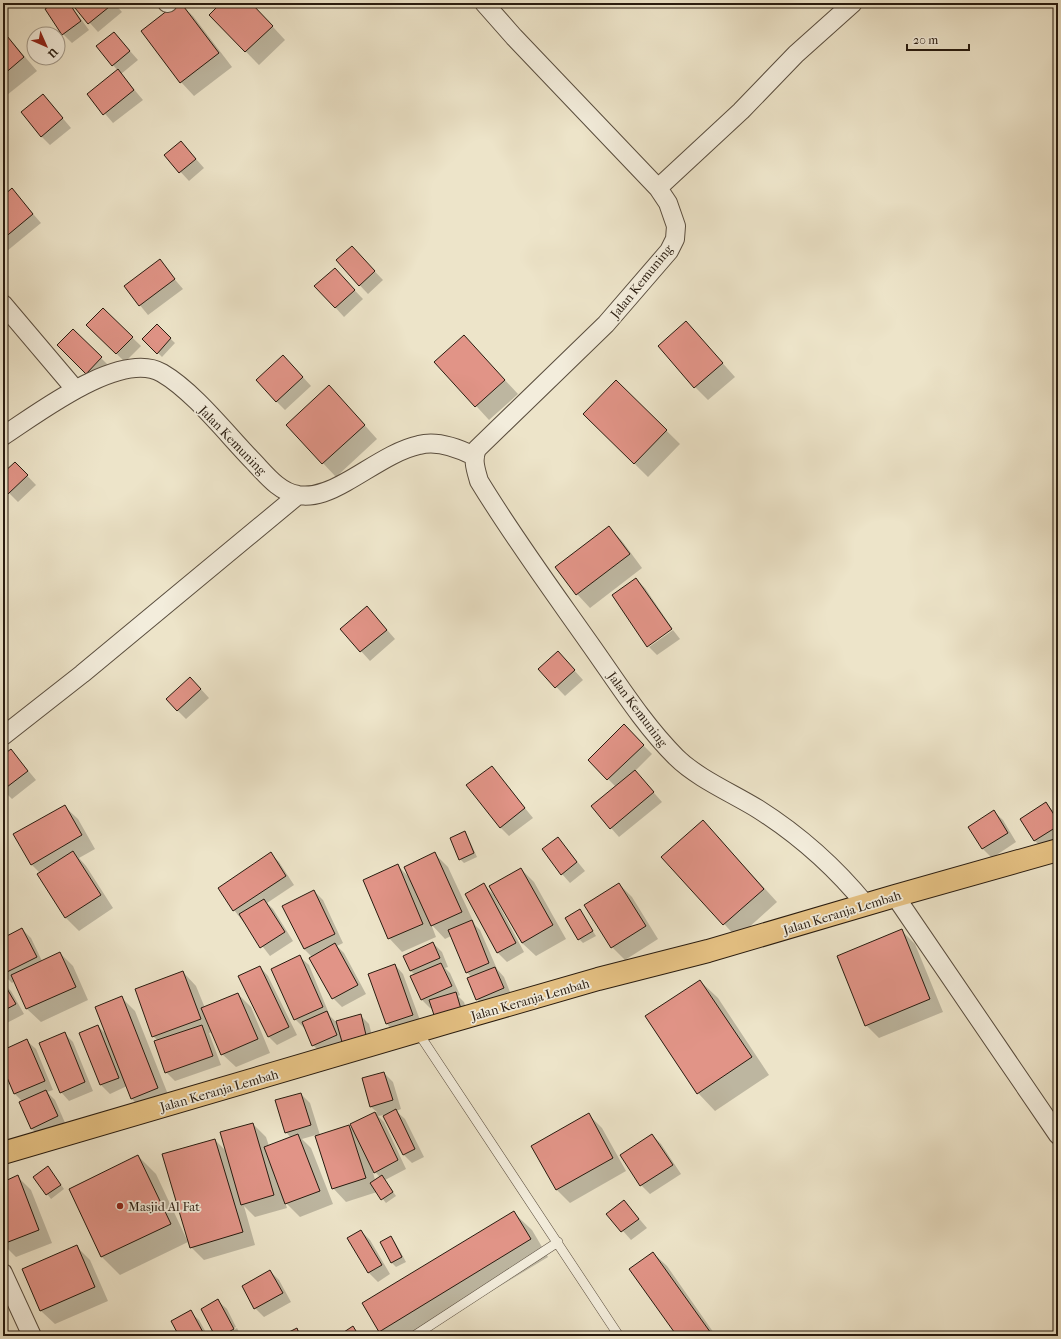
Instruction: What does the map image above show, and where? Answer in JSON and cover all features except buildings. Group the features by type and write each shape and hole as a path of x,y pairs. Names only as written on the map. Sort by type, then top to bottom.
{"main road":[{"name":"Jalan Keranja Lembah","path":"3,1153 598,979 708,951 1058,850"}],"street":[{"name":"Jalan Kemuning","path":"484,3 514,37 658,188 668,203 676,226 675,239 669,251 606,324 477,449 474,456 479,481 493,505 620,686 677,758 697,773 752,806 794,834 847,881 866,905"},
{"path":"658,188 742,111 796,54 853,3"},
{"path":"3,304 75,389"},
{"name":"Jalan Kemuning","path":"3,436 75,389 114,372 148,368 162,373 205,410 276,485 298,495 318,494 338,487 399,453 419,445 449,446 474,456"},
{"path":"3,736 82,674 298,495"},
{"path":"895,896 1058,1135"},
{"path":"3,1273 32,1336"}],"lane":[{"path":"417,1031 619,1336"},
{"path":"414,1336 558,1242"}],"place":[{"name":"Masjid Al Fat","path":"120,1206"}]}
